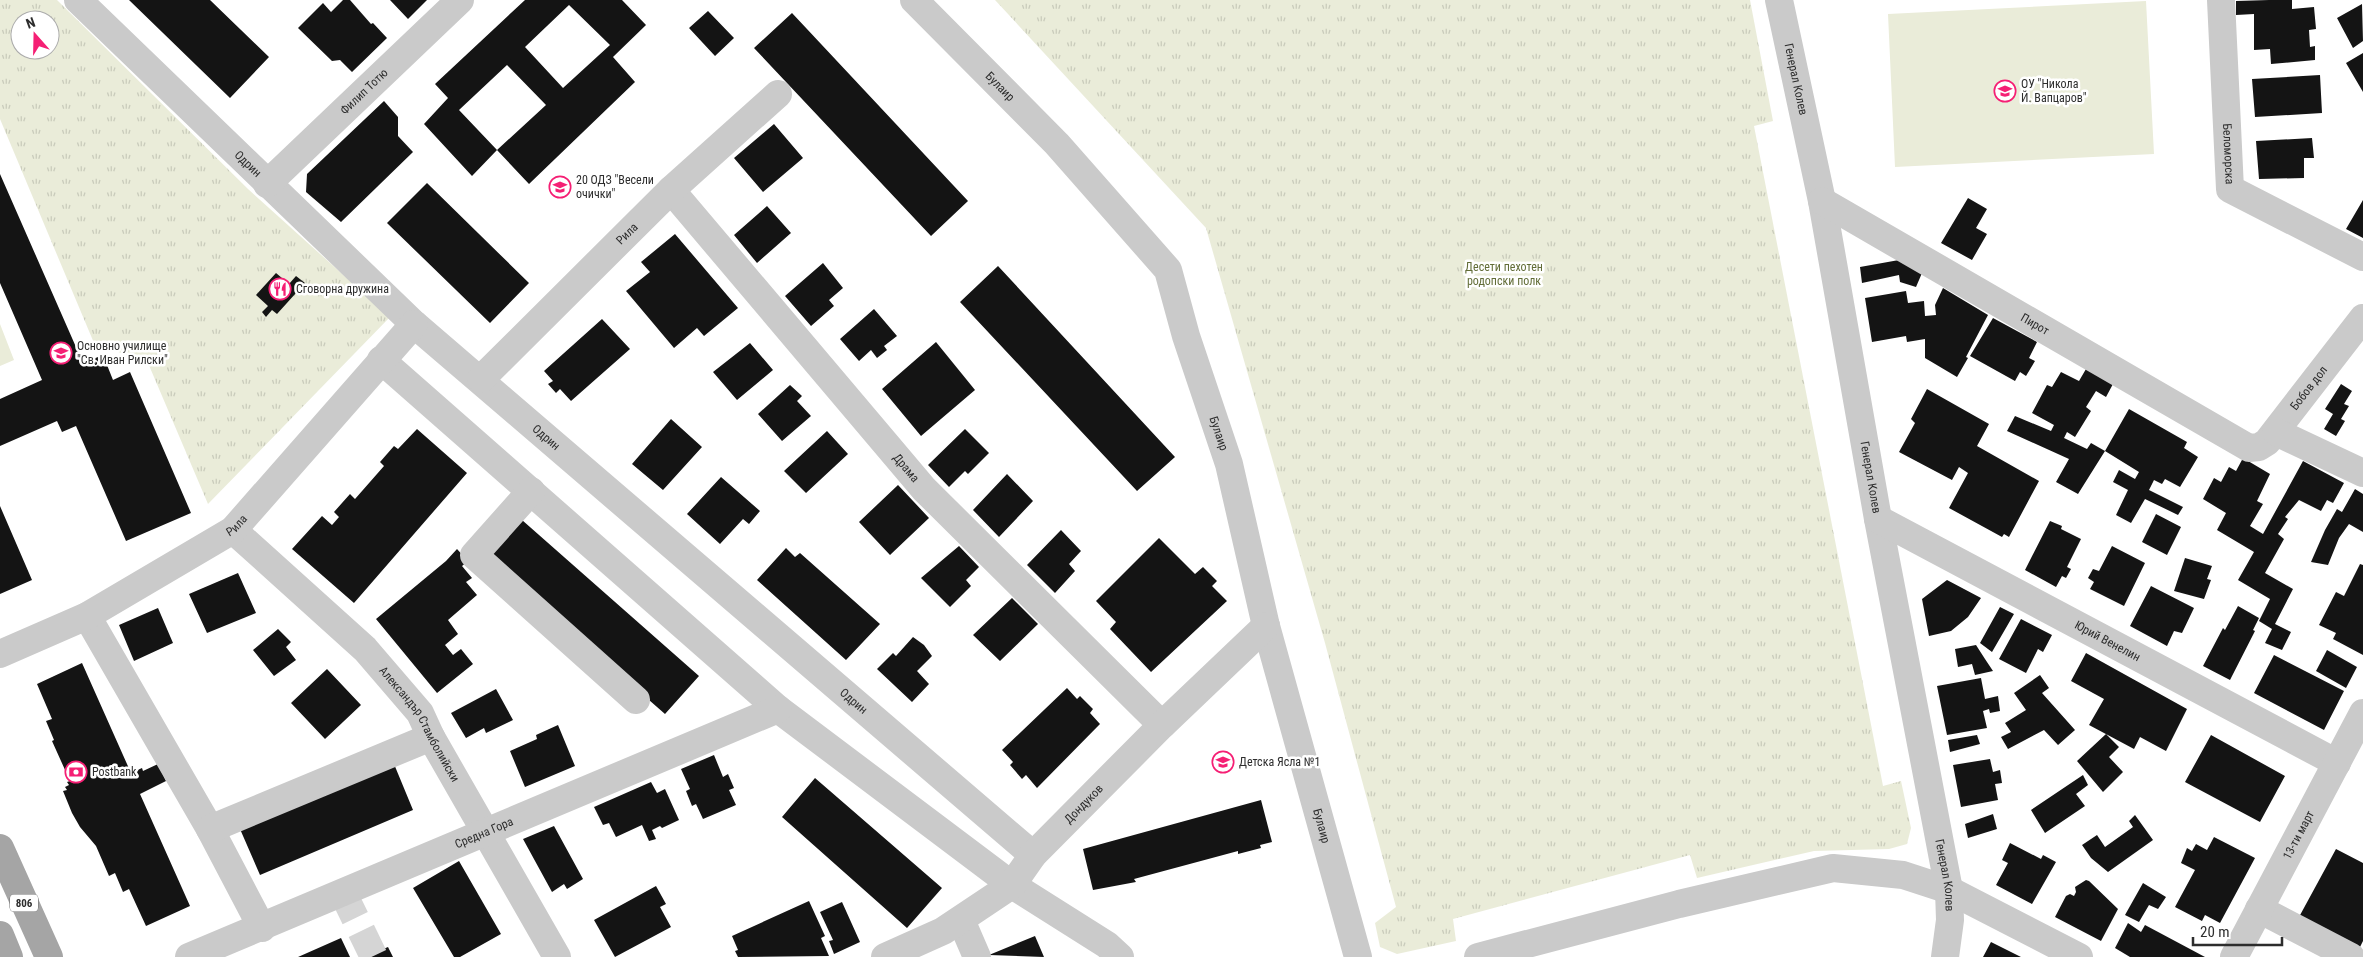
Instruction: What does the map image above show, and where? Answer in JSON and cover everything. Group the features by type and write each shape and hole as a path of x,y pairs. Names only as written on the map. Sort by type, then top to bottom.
{"main road":[{"name":"806","path":"0,848 49,957"},
{"path":"0,935 9,957"}],"street":[{"name":"Одрин","path":"78,0 414,324 1033,855"},
{"name":"Филип Тотю","path":"267,184 460,0"},
{"name":"Булаир","path":"914,0 1057,144 1168,270 1186,336 1229,464 1266,626 1358,957"},
{"name":"Генерал Колев","path":"1779,0 1822,201 1878,519 1949,890 1950,920 1945,957"},
{"name":"Беломорска","path":"2221,0 2230,189 2363,257"},
{"name":"Рила","path":"480,379 671,190 778,94"},
{"name":"Драма","path":"671,190 924,489 1162,725"},
{"name":"Пирот","path":"1822,201 2249,448"},
{"name":"Бобов дол","path":"2249,448 2259,447 2268,442 2363,318"},
{"name":"Рила","path":"0,654 87,616 233,530 414,324"},
{"path":"381,360 778,709 1012,885 1107,945 1120,957"},
{"path":"2276,432 2363,473"},
{"path":"531,491 474,555 636,700"},
{"name":"Юрий Венелин","path":"1878,519 2337,763"},
{"name":"Александър Стамболийски","path":"233,530 365,649 420,713 431,737 558,957"},
{"path":"87,616 210,829 262,928"},
{"name":"Дондуков","path":"885,957 944,931 1012,885 1033,855 1162,725 1266,626"},
{"name":"Средна Гора","path":"189,957 262,928 486,831 778,709"},
{"name":"13-ти март","path":"2234,957 2363,713"},
{"path":"210,829 431,737"},
{"path":"1478,957 1679,904 1833,868 1903,875 1949,890 2079,957"},
{"path":"2259,908 2351,957"},
{"path":"961,920 976,957"}],"green space":[{"path":"0,0 57,0 248,189 390,317 208,504 148,363 94,343 0,119"},
{"name":"Десети пехотен родопски полк","path":"995,0 1750,0 1773,121 1754,126 1883,786 1901,781 1911,828 1907,844 1889,849 1814,851 1697,878 1690,855 1453,919 1456,941 1397,954 1380,947 1375,923 1396,907 1325,643 1206,228"},
{"name":"ОУ \"Никола Й. Вапцаров\"","path":"2146,1 2154,154 1895,167 1888,14"},
{"path":"0,324 14,360 0,366"}],"building":[{"path":"129,0 210,0 269,57 230,98"},
{"path":"343,0 350,0 371,24 373,23 387,38 352,72 340,60 332,61 298,28 323,3 331,12"},
{"path":"390,0 427,0 408,19"},
{"path":"525,0 622,0 646,25 613,57 635,82 529,184 497,150 472,176 424,124 448,98 435,84","holes":["569,5 610,45 563,88 525,47","507,65 546,105 497,150 459,110"]},
{"path":"2292,0 2292,9 2314,7 2316,29 2309,30 2310,47 2315,46 2315,60 2271,64 2270,49 2254,50 2254,14 2236,15 2236,1"},
{"path":"2362,4 2363,41 2353,48 2337,18"},
{"path":"708,11 734,38 715,56 689,28"},
{"path":"792,13 968,201 931,236 754,48"},
{"path":"2363,53 2363,92 2346,63"},
{"path":"2320,75 2322,113 2255,117 2252,79"},
{"path":"384,101 398,117 398,136 413,152 341,222 306,192 307,174"},
{"path":"774,124 803,158 763,192 734,158"},
{"path":"2312,138 2314,158 2304,158 2304,178 2259,179 2256,141"},
{"path":"0,174 83,363 103,355 113,380 130,372 191,513 126,541 76,426 62,432 57,421 0,446 0,399 42,380 0,283"},
{"path":"427,183 529,283 490,323 387,223"},
{"path":"1968,198 1987,209 1976,228 1987,234 1972,260 1941,243"},
{"path":"2363,200 2363,238 2346,229"},
{"path":"767,206 791,233 757,263 734,235"},
{"path":"675,234 738,308 704,336 697,328 674,348 626,291 650,272 641,262"},
{"path":"1899,260 1922,273 1916,287 1900,282 1899,275 1862,283 1860,267"},
{"path":"823,263 843,288 829,300 834,306 811,326 785,296"},
{"path":"998,266 1175,457 1137,491 960,302"},
{"name":"Сговорна дружина","path":"276,273 289,284 296,276 305,283 277,314 272,310 266,317 262,312 268,306 256,295"},
{"path":"1943,288 1988,315 1957,377 1925,358 1925,339 1907,342 1906,336 1872,342 1865,298 1906,291 1908,303 1924,301 1925,316 1936,315 1935,305"},
{"path":"874,309 897,336 884,346 887,350 877,358 871,350 859,361 840,339"},
{"path":"1993,318 2037,342 2029,358 2035,361 2026,376 2020,372 2015,381 1970,356"},
{"path":"602,319 630,349 571,401 560,389 556,393 548,384 553,381 544,371"},
{"path":"936,342 975,390 921,436 882,389"},
{"path":"750,343 773,370 737,400 713,372"},
{"path":"2086,369 2113,384 2106,397 2096,391 2086,407 2091,411 2075,437 2067,432 2064,438 2087,449 2091,443 2105,451 2078,494 2056,482 2069,459 2007,431 2015,416 2051,431 2054,425 2032,413 2047,385 2052,387 2061,372 2079,381"},
{"path":"2341,384 2352,391 2344,404 2349,406 2341,419 2345,421 2336,436 2324,429 2333,414 2325,409"},
{"path":"790,385 802,396 797,401 811,416 782,441 758,414"},
{"path":"1927,389 1989,424 1977,446 2039,481 2009,537 2004,534 2002,537 1949,508 1968,473 1959,467 1952,480 1899,452 1915,423 1911,419"},
{"path":"2129,409 2187,442 2184,448 2198,457 2180,487 2165,479 2162,484 2154,480 2149,490 2183,507 2178,515 2145,499 2131,523 2116,515 2128,490 2113,482 2119,470 2135,479 2139,472 2105,451"},
{"path":"671,419 702,447 663,490 632,464"},
{"path":"417,429 467,473 354,603 292,549 322,516 332,525 339,517 334,512 350,494 355,499 384,466 380,462 394,446 398,449"},
{"path":"965,429 989,453 968,474 965,471 949,487 928,465"},
{"path":"827,431 848,454 806,493 784,471"},
{"path":"2243,458 2270,474 2257,501 2263,504 2250,526 2263,534 2303,461 2344,483 2333,503 2327,500 2321,511 2299,500 2285,517 2288,519 2278,534 2284,539 2265,573 2293,589 2275,624 2291,632 2282,650 2265,643 2272,629 2259,621 2270,599 2238,580 2254,552 2217,530 2226,513 2203,499 2214,478 2221,482 2229,467 2236,471"},
{"path":"1007,474 1033,501 999,537 973,510"},
{"path":"721,477 760,511 749,524 743,519 720,544 687,514"},
{"path":"898,485 929,518 890,555 859,522"},
{"path":"2355,489 2363,494 2363,532 2349,524 2339,538 2328,565 2311,562 2325,530 2337,509 2342,512"},
{"path":"0,506 32,580 0,594"},
{"path":"2156,514 2181,527 2167,555 2142,542"},
{"path":"522,520 699,676 665,714 488,559"},
{"path":"2050,521 2062,526 2061,529 2081,539 2067,567 2071,569 2066,578 2062,576 2056,587 2025,570"},
{"path":"1061,530 1081,551 1069,564 1075,571 1055,593 1027,565"},
{"path":"1159,538 1195,574 1203,567 1217,581 1212,586 1227,601 1151,672 1110,629 1116,622 1096,601"},
{"path":"959,546 979,567 966,580 971,586 950,607 921,578"},
{"path":"2112,546 2145,563 2124,606 2090,589 2094,582 2088,578 2093,569 2099,571"},
{"path":"786,548 795,557 800,553 880,624 846,660 757,580"},
{"path":"457,549 468,561 462,566 472,578 466,582 477,595 448,620 458,634 445,645 453,655 461,649 473,664 437,693 376,619 446,561"},
{"path":"2185,558 2212,566 2207,579 2211,580 2204,599 2174,591"},
{"path":"2360,564 2363,565 2363,655 2333,639 2336,633 2319,625 2336,592 2344,596"},
{"path":"238,573 256,613 207,633 189,594"},
{"path":"1947,580 1981,598 1968,617 1951,631 1929,636 1922,599"},
{"path":"2151,586 2194,608 2182,633 2174,631 2167,646 2130,626"},
{"path":"1012,598 1038,624 1000,661 973,635"},
{"path":"2238,606 2259,618 2253,630 2255,631 2230,680 2203,666 2223,628 2225,630"},
{"path":"2000,607 2014,614 1992,652 1980,643"},
{"path":"158,608 173,643 134,661 119,625"},
{"path":"2021,619 2052,635 2043,652 2038,649 2026,673 1999,659"},
{"path":"278,629 291,642 286,647 296,660 274,676 253,650"},
{"path":"913,637 924,645 932,656 917,671 929,684 912,702 877,669 893,653 896,656"},
{"path":"1976,645 1993,671 1975,675 1972,664 1958,667 1955,649"},
{"path":"2327,650 2357,667 2346,688 2316,671"},
{"path":"2086,653 2187,709 2166,751 2140,737 2134,749 2089,725 2104,699 2071,681"},
{"path":"2274,655 2344,691 2324,730 2254,693"},
{"path":"82,663 131,773 142,768 143,771 158,764 166,781 140,794 190,906 146,926 129,889 123,892 115,873 109,876 96,846 80,827 63,791 67,790 65,787 69,785 67,782 70,781 52,741 54,740 46,721 52,719 37,684"},
{"path":"327,669 361,705 325,739 291,703"},
{"path":"2040,675 2049,688 2042,693 2075,730 2058,745 2044,730 2008,749 2001,737 2011,732 2005,723 2026,710 2014,693"},
{"path":"1981,678 1985,699 1998,696 2000,711 1990,713 1989,709 1983,711 1987,728 1947,735 1937,686"},
{"path":"1067,688 1077,699 1080,696 1093,709 1090,713 1100,724 1037,788 1026,775 1022,779 1010,765 1013,762 1002,750"},
{"path":"496,689 513,720 486,733 484,728 466,738 451,713"},
{"path":"558,725 575,766 525,787 510,751 537,739 536,735"},
{"path":"2106,734 2119,747 2109,757 2123,772 2103,792 2077,761"},
{"path":"1977,735 1980,744 1950,752 1948,740"},
{"path":"2211,735 2285,776 2260,822 2185,782"},
{"path":"714,755 723,777 728,774 734,788 729,790 736,805 703,819 696,804 692,806 686,791 690,789 681,769"},
{"path":"1990,759 1993,772 2000,770 2002,783 1995,784 1998,800 1961,807 1953,765"},
{"path":"394,764 413,810 260,875 240,829"},
{"path":"2083,775 2088,785 2076,794 2085,806 2045,833 2031,810"},
{"path":"815,778 942,888 907,928 782,817"},
{"path":"651,782 657,793 665,789 679,820 662,828 660,826 652,830 656,839 649,841 642,825 616,837 609,823 603,825 594,807"},
{"path":"1261,800 1272,842 1260,845 1261,848 1238,854 1238,851 1134,879 1136,882 1093,890 1083,849"},
{"path":"1993,814 1997,829 1968,838 1965,824"},
{"path":"2135,815 2153,840 2108,872 2091,858 2082,845 2097,835 2105,847 2133,827 2129,821"},
{"path":"554,826 583,879 567,889 564,884 552,892 523,839"},
{"path":"2214,837 2255,858 2220,923 2205,915 2202,921 2175,907 2195,870 2181,863 2187,848 2192,851 2196,844 2207,850"},
{"path":"2010,843 2041,859 2043,855 2056,862 2032,904 1996,885 2008,863 2002,860"},
{"path":"2336,849 2363,863 2363,941 2359,949 2299,917"},
{"path":"459,861 501,934 460,957 454,957 413,888"},
{"path":"2086,880 2118,909 2101,941 2055,917 2066,896 2070,894 2074,896 2076,892 2075,887"},
{"path":"2143,883 2166,897 2158,909 2149,905 2139,922 2125,915"},
{"path":"656,886 666,904 660,907 671,927 615,957 594,920"},
{"path":"809,901 825,936 821,938 829,956 738,957 735,951 738,950 732,936"},
{"path":"842,902 860,942 834,954 829,941 833,940 820,912"},
{"path":"2128,923 2141,932 2145,925 2205,957 2130,957 2115,948"},
{"path":"1035,936 1044,957 989,955"},
{"path":"341,938 350,957 298,957"},
{"path":"1991,942 2021,957 1983,957"},
{"path":"388,947 393,957 364,957"}],"tunnel":[{"path":"343,893 374,957"}],"place":[{"name":"ОУ \"Никола Й. Вапцаров\"","path":"2005,91"},
{"name":"20 ОДЗ \"Весели очички\"","path":"560,187"},
{"name":"Сговорна дружина","path":"280,289"},
{"name":"Основно училище \"Св. Иван Рилски\"","path":"61,353"},
{"name":"Детска Ясла №1","path":"1223,762"},
{"name":"Postbank","path":"76,772"}]}
